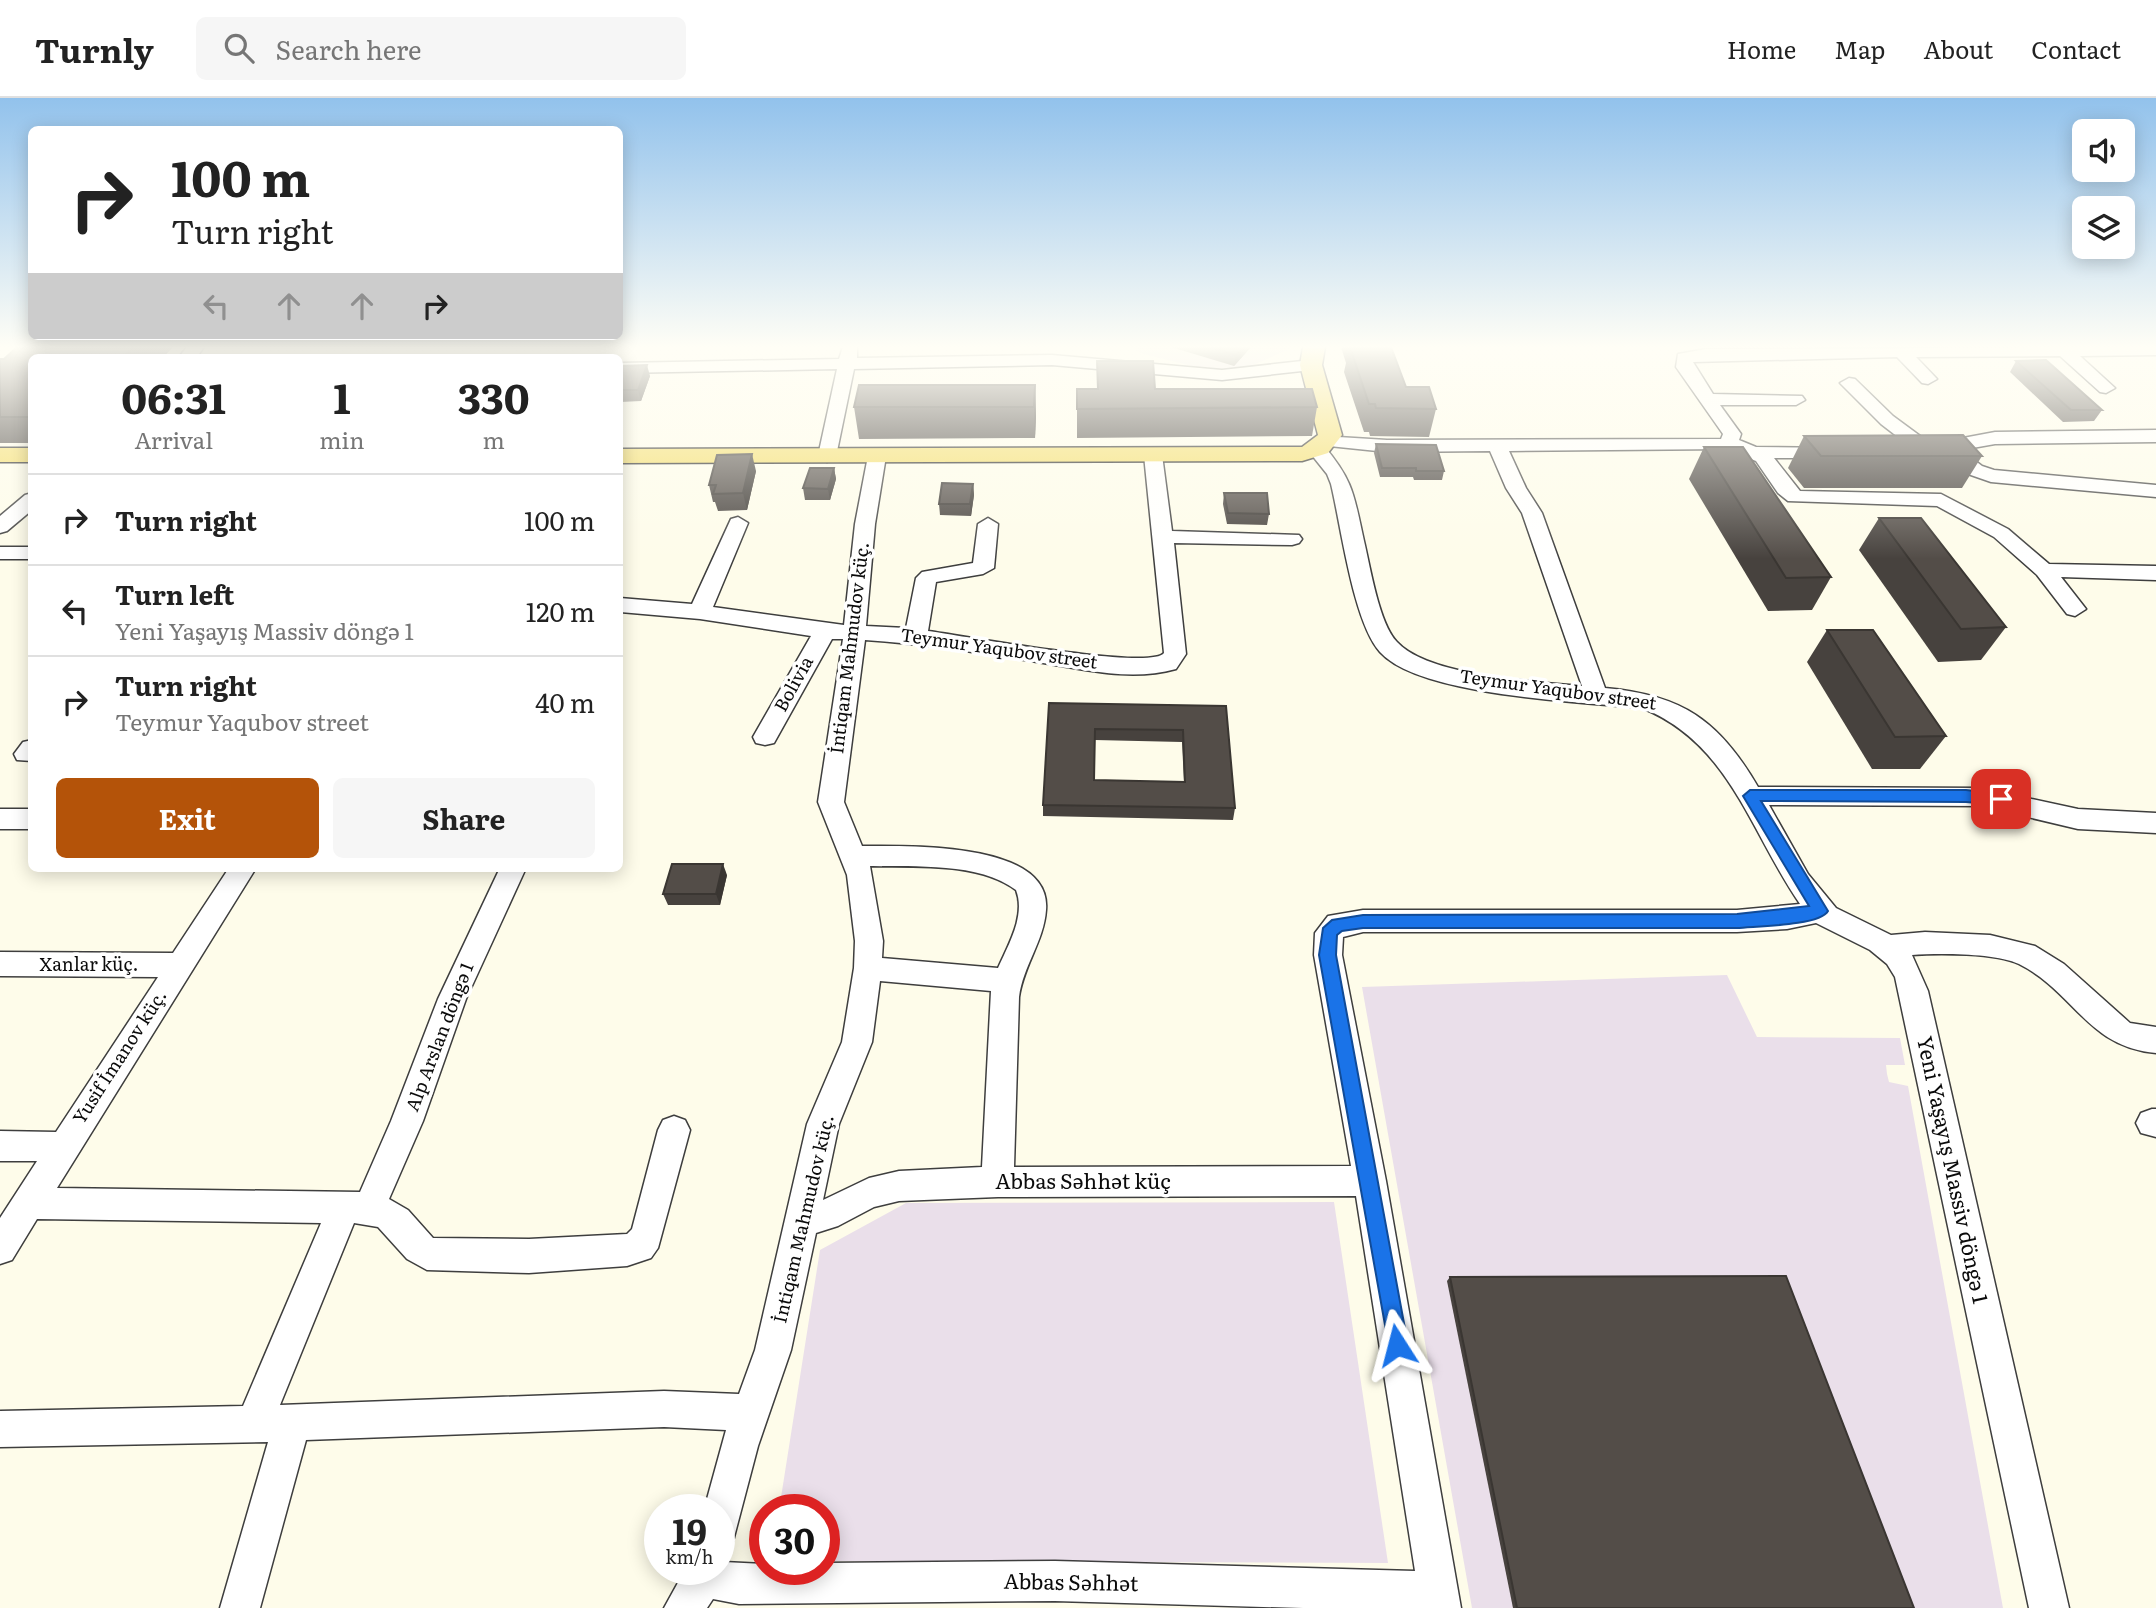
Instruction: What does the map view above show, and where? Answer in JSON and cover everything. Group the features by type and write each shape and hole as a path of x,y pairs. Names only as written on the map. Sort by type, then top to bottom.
{"main road":[{"path":"623,456 1265,456 1323,445 1330,428 1327,417"},
{"path":"0,455 28,455"}],"street":[{"path":"827,456 835,417"},
{"path":"1722,417 1732,433 1729,443"},
{"path":"1884,417 1936,449 1991,476 2156,491"},
{"path":"1894,452 1936,449 1995,438 2156,436"},
{"path":"1323,445 1729,443 1756,453 1769,463 1785,489 1796,497 1941,500 2001,533 2044,570 2076,609"},
{"name":"Teymur Yaqubov street","path":"1323,445 1341,484 1377,624 1393,652 1420,667 1452,676 1656,703 1685,716 1709,738 1750,796"},
{"path":"1497,446 1516,488 1532,513 1595,694"},
{"path":"1756,453 1852,452"},
{"name":"İntiqam Mahmudov küç.","path":"727,1494 739,1446 773,1350 823,1124 857,1042 868,968 869,941 855,856 831,802 852,661 839,632 877,456"},
{"name":"Teymur Yaqubov street","path":"623,605 700,612 839,632 916,636 1118,667 1155,667 1168,664 1175,654 1175,642 1153,456"},
{"path":"0,527 28,502"},
{"path":"700,612 738,523"},
{"path":"916,636 924,583 929,577 983,568 988,524"},
{"path":"1163,537 1292,539"},
{"path":"0,553 28,553"},
{"path":"2044,570 2156,573"},
{"name":"Bolivia","path":"765,737 839,632"},
{"path":"1750,796 1974,796 2001,799 2101,822 2156,823"},
{"path":"1440,1600 1370,1181 1328,955 1329,933 1338,925 1363,921 1764,920 1820,911 1750,796"},
{"path":"0,819 28,819"},
{"path":"855,856 954,860 994,868 1017,876 1027,884 1032,902 1031,920 1007,981 998,1087 998,1182"},
{"name":"Yusif İmanov küç.","path":"0,1248 178,965 240,872"},
{"name":"Alp Arslan döngə 1","path":"357,1208 407,1121 452,999 511,872"},
{"name":"Yeni Yaşayış Massiv döngə 1","path":"1820,911 1890,947 1909,973 2049,1608"},
{"path":"1890,947 1909,942 1931,942 2010,949 2033,958 2052,972 2120,1032 2132,1038 2156,1040"},
{"name":"Xanlar küç.","path":"0,964 178,965"},
{"path":"868,968 1007,981"},
{"path":"28,1203 357,1208 387,1212 396,1219 416,1247 427,1254 529,1256 627,1250 639,1246 646,1237 674,1130"},
{"path":"0,1146 62,1147"},
{"name":"Abbas Səhhət küç","path":"802,1219 826,1215 869,1193 899,1186 998,1182 1370,1181"},
{"path":"254,1424 357,1208"},
{"path":"0,1429 292,1423 664,1409 751,1413"},
{"path":"240,1608 292,1423"},
{"name":"Abbas Səhhət","path":"715,1590 1055,1581 1128,1596 1440,1600"}],"shaded area":[{"path":"1727,975 1757,1037 1900,1038 1905,1065 1886,1065 1887,1074 1889,1082 1908,1086 2003,1608 1472,1608 1362,987"},
{"path":"1334,1202 1388,1563 840,1561 840,1494 782,1494 820,1250 906,1203"}],"building":[{"path":"1963,435 1982,456 1821,456 1804,436"},
{"path":"1376,444 1436,445 1444,471 1382,468"},
{"path":"1704,447 1743,447 1831,577 1786,578"},
{"path":"752,454 743,493 713,494 716,485 709,485 717,455"},
{"path":"810,468 834,468 828,489 803,488"},
{"path":"942,483 973,484 970,504 939,504"},
{"path":"1224,493 1267,493 1269,514 1228,513"},
{"path":"1879,518 1921,518 2006,627 1961,629"},
{"path":"1827,630 1873,630 1946,736 1895,737"},
{"path":"1049,703 1226,706 1235,808 1043,805","holes":["1095,729 1183,730 1185,782 1094,780"]},
{"path":"672,864 723,864 716,894 663,894"},
{"path":"1786,1276 1914,1608 1517,1608 1450,1277"}],"route":[{"path":"1397,1345 1328,955 1329,933 1338,925 1363,921 1737,921 1787,918 1820,911 1805,891 1750,796 1966,796 2001,799"}]}
